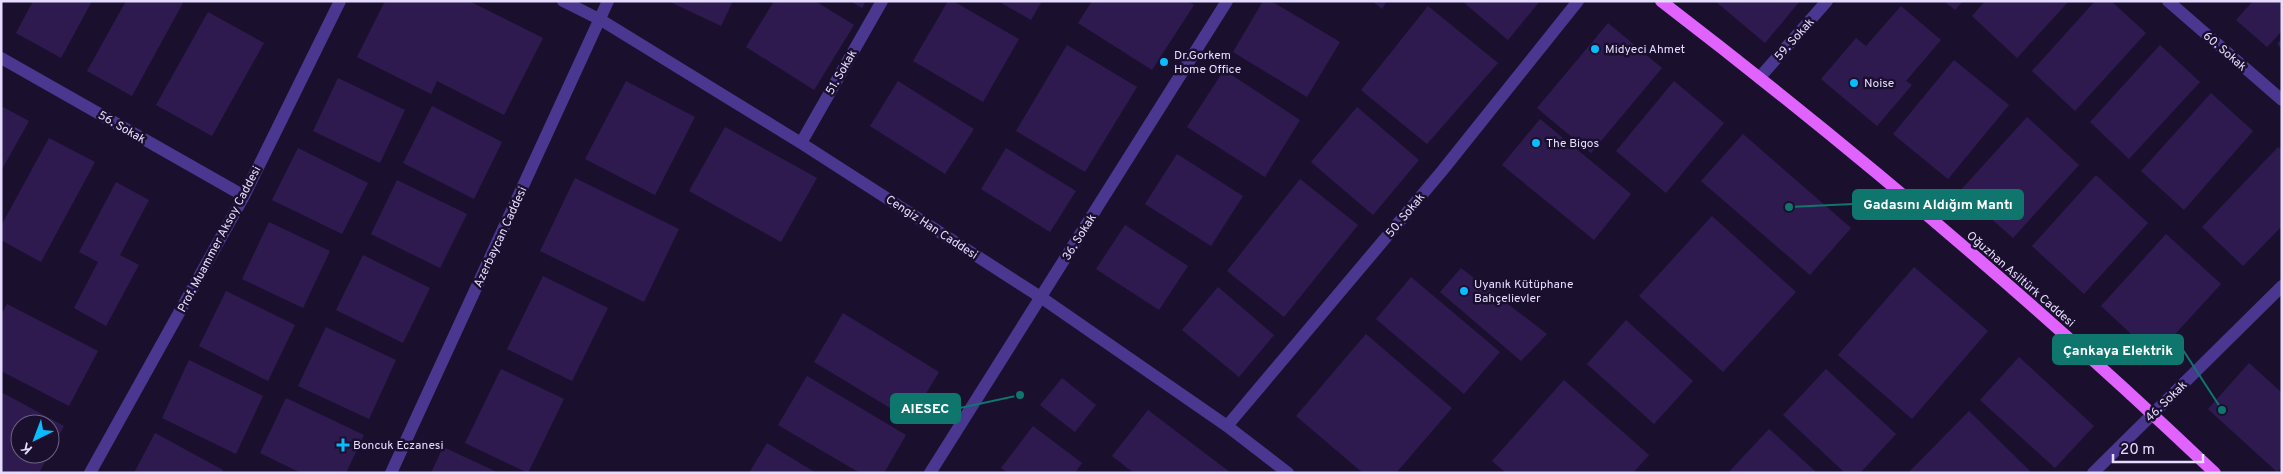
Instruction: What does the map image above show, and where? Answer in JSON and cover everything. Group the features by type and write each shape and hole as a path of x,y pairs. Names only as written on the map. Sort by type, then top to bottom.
{"main road":[{"name":"Oğuzhan Asiltürk Caddesi","path":"1661,1 1760,77 1932,219 2153,414 2215,473"}],"street":[{"name":"Prof. Muammer Aksoy Caddesi","path":"90,473 244,196 340,1"},
{"name":"Cengiz Han Caddesi","path":"563,1 600,20 801,143 1042,298 1227,426 1288,473"},
{"name":"Azerbaycan Caddesi","path":"391,473 608,1"},
{"name":"51. Sokak","path":"801,143 882,1"},
{"name":"36. Sokak","path":"930,473 1042,298 1227,1"},
{"name":"50. Sokak","path":"1227,426 1442,171 1578,1"},
{"name":"59. Sokak","path":"1760,77 1827,1"},
{"name":"60. Sokak","path":"2168,1 2282,100"},
{"name":"56. Sokak","path":"1,58 244,196"},
{"name":"46. Sokak","path":"2093,473 2282,286"}],"building":[{"path":"33,1 92,1 61,58 16,33"},
{"path":"126,1 184,1 132,96 87,71"},
{"path":"385,1 469,1 543,38 504,115 437,81 431,94 357,57"},
{"path":"668,1 733,1 721,26"},
{"path":"774,1 815,1 854,25 814,90 746,47"},
{"path":"850,1 866,1 862,8"},
{"path":"948,1 953,1 1019,39 983,102 913,61"},
{"path":"998,1 1042,1 1031,20"},
{"path":"1092,1 1188,1 1194,5 1152,70 1078,23"},
{"path":"1263,1 1271,1 1340,42 1307,97 1233,52"},
{"path":"1372,1 1387,1 1382,9"},
{"path":"1462,1 1540,1 1508,40"},
{"path":"1715,1 1800,1 1765,43"},
{"path":"1944,1 1963,1 1955,10"},
{"path":"1985,1 2069,1 2017,58 1972,16"},
{"path":"2095,1 2111,1 2146,33 2075,111 2032,71"},
{"path":"2253,1 2282,1 2282,31 2267,47 2236,20"},
{"path":"1428,6 1498,63 1427,144 1361,90"},
{"path":"1901,6 1941,40 1906,81 1912,85 1877,126 1821,79 1856,38 1866,46"},
{"path":"208,12 264,43 212,136 156,105"},
{"path":"1608,23 1662,68 1591,153 1537,108"},
{"path":"2282,38 2282,49 2277,44"},
{"path":"1067,45 1137,87 1085,172 1016,131"},
{"path":"2160,45 2200,82 2129,159 2090,122"},
{"path":"1954,60 2009,105 1948,179 1893,134"},
{"path":"1224,70 1300,120 1265,177 1187,127"},
{"path":"338,78 405,110 380,163 313,131"},
{"path":"626,81 695,117 655,195 585,159"},
{"path":"898,81 974,129 945,174 870,126"},
{"path":"1674,81 1724,123 1666,193 1616,151"},
{"path":"2211,93 2253,131 2184,210 2141,171"},
{"path":"1,106 29,121 1,171"},
{"path":"432,106 502,142 474,199 403,163"},
{"path":"1357,107 1419,160 1373,215 1311,162"},
{"path":"2027,117 2079,165 2013,238 1960,191"},
{"path":"1540,119 1631,194 1594,240 1502,165"},
{"path":"725,127 817,178 781,242 689,191"},
{"path":"1743,134 1851,228 1810,275 1701,181"},
{"path":"49,138 95,162 41,262 1,240 1,226"},
{"path":"2278,147 2282,150 2282,226 2243,266 2202,227"},
{"path":"298,148 368,183 342,234 272,200"},
{"path":"1006,148 1076,191 1050,232 981,189"},
{"path":"1177,154 1243,196 1211,246 1145,204"},
{"path":"2096,175 2148,223 2084,294 2032,246"},
{"path":"575,178 679,229 644,302 540,251"},
{"path":"1300,179 1358,225 1284,317 1227,271"},
{"path":"397,180 467,214 440,268 371,234"},
{"path":"116,182 149,200 120,255 139,265 106,326 74,308 98,262 79,252"},
{"path":"1712,216 1796,292 1723,372 1639,296"},
{"path":"269,222 330,251 303,308 242,279"},
{"path":"1125,225 1188,266 1159,310 1096,269"},
{"path":"2166,234 2221,284 2155,356 2101,306"},
{"path":"363,255 430,288 403,343 336,310"},
{"path":"1914,267 1988,331 1912,419 1838,355"},
{"path":"1461,268 1547,334 1521,361 1440,292"},
{"path":"543,276 608,308 572,381 507,349"},
{"path":"1411,277 1500,352 1464,394 1376,319"},
{"path":"1218,287 1274,335 1239,377 1182,330"},
{"path":"226,291 295,325 268,381 199,346"},
{"path":"7,304 98,351 69,406 1,371 1,315"},
{"path":"843,313 939,372 910,420 814,362"},
{"path":"1626,320 1693,381 1654,424 1587,364"},
{"path":"326,327 396,360 369,419 298,386"},
{"path":"1366,334 1452,408 1396,473 1363,473 1296,416"},
{"path":"2019,357 2094,426 2055,468 1980,400"},
{"path":"189,360 263,396 236,454 162,418"},
{"path":"2249,363 2282,393 2282,467 2277,472 2208,409"},
{"path":"501,369 564,399 528,473 465,443"},
{"path":"1826,369 1896,434 1860,473 1845,473 1783,415"},
{"path":"807,376 906,435 884,473 860,473 778,425"},
{"path":"1062,378 1096,405 1075,432 1040,405"},
{"path":"1564,380 1649,455 1633,473 1506,473 1492,461"},
{"path":"1,392 42,414 10,414 10,464 44,464 39,473 1,473"},
{"path":"286,398 364,435 346,473 301,473 260,453"},
{"path":"1148,410 1231,473 1134,473 1112,456"},
{"path":"1969,411 2032,473 1908,473"},
{"path":"60,424 64,426 60,433"},
{"path":"1033,426 1082,463 1075,473 1008,473 1001,468"},
{"path":"1769,429 1817,473 1728,473"},
{"path":"155,433 223,470 222,473 134,473"},
{"path":"767,443 816,473 749,473"},
{"path":"443,447 499,473 431,473"}],"place":[{"name":"Midyeci Ahmet","path":"1595,49"},
{"name":"Dr.Gorkem Home Office","path":"1164,62"},
{"name":"Noise","path":"1854,83"},
{"name":"The Bigos","path":"1536,143"},
{"name":"Gadasını Aldığım Mantı","path":"1789,207"},
{"name":"Uyanık Kütüphane Bahçelievler","path":"1464,291"},
{"name":"AIESEC","path":"1020,395"},
{"name":"Çankaya Elektrik","path":"2222,410"},
{"name":"Boncuk Eczanesi","path":"343,445"}]}
